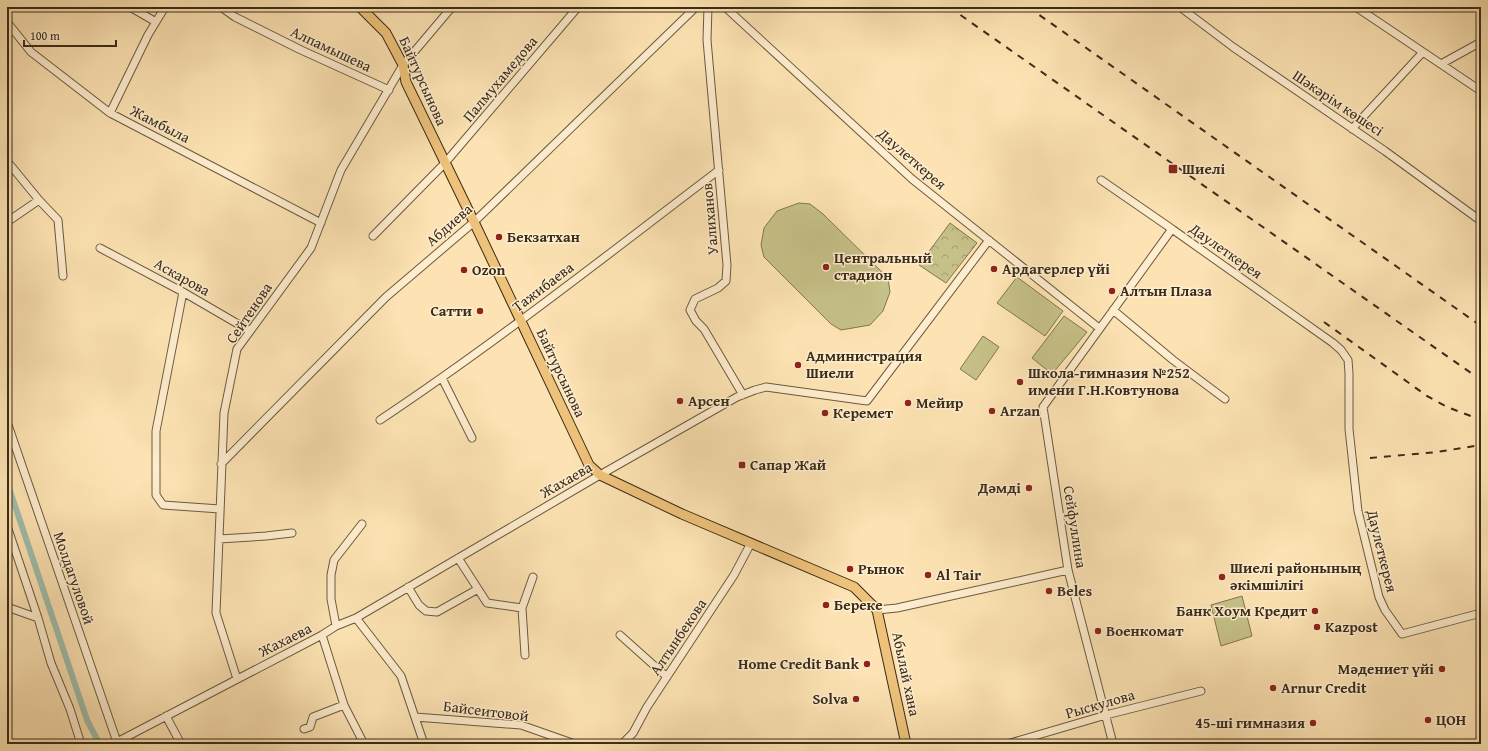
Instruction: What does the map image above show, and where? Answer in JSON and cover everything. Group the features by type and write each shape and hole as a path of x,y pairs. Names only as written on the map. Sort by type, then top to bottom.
{"main road":[{"name":"Байтурсынова","path":"360,7 386,33 403,65 406,82 589,465 600,475 682,514 854,587 877,610"},
{"name":"Абылай хана","path":"877,610 906,744"}],"street":[{"path":"130,7 156,22"},
{"path":"110,114 148,34 166,7"},
{"name":"Алпамышева","path":"222,7 235,17 301,50 389,90"},
{"name":"Сейтенова","path":"237,679 216,613 224,413 237,348 311,248 341,170 403,65 452,7"},
{"name":"Палмухамедова","path":"373,236 445,163 578,7"},
{"name":"Абдиева","path":"221,464 386,297 474,222 696,7"},
{"name":"Уалиханов","path":"708,7 707,40 727,265 726,281 718,288 695,299 690,310 696,321 704,329 743,395"},
{"name":"Даулеткерея","path":"725,7 912,179 1099,328 1172,229 1333,343 1341,350 1348,360 1349,429 1358,511 1379,597 1385,610 1402,634 1481,613"},
{"name":"Шәкәрім көшесі","path":"1180,7 1233,47 1352,129 1481,221"},
{"path":"1356,7 1481,91"},
{"name":"Жамбыла","path":"7,22 31,52 110,114 320,223"},
{"path":"1441,64 1481,42"},
{"path":"1352,129 1423,52"},
{"path":"7,161 39,200 58,220 63,276"},
{"name":"Тажибаева","path":"380,420 442,378 521,321 719,170"},
{"path":"1101,180 1172,229"},
{"path":"7,222 39,200"},
{"name":"Жахаева","path":"115,743 322,635 336,626 356,618 600,475 743,395 766,387 867,401 989,240"},
{"name":"Аскарова","path":"100,248 183,292 250,331"},
{"path":"183,292 156,431 156,495 163,505 220,509"},
{"path":"1113,310 1173,360 1225,399"},
{"name":"Сейфуллина","path":"1099,328 1043,406 1068,570 1113,744"},
{"path":"442,378 472,438"},
{"name":"Молдагуловой","path":"7,422 115,743"},
{"path":"336,626 331,599 331,575 334,560 362,524"},
{"path":"7,526 38,618 51,663 70,709 81,744"},
{"path":"219,539 292,533"},
{"name":"Алтынбекова","path":"622,744 633,733 647,707 734,575 752,543"},
{"path":"458,558 486,603 522,608"},
{"path":"877,610 897,608 1068,570"},
{"path":"524,655 522,608 533,577"},
{"path":"408,587 419,605 426,611 437,612 478,589"},
{"path":"7,607 38,618"},
{"path":"356,618 401,676 424,744"},
{"path":"322,635 344,705 364,744"},
{"path":"620,635 667,677"},
{"name":"Рыскулова","path":"1007,744 1106,715 1201,691"},
{"path":"304,730 310,727 313,718 344,705"},
{"path":"166,716 181,744"},
{"name":"Байсеитовой","path":"415,717 521,726 576,744"},
{"path":"7,742 11,744"}],"green space":[{"name":"Центральный стадион","path":"799,203 810,204 823,214 888,278 890,292 883,311 870,325 841,330 831,324 764,257 761,245 764,228 777,211"},
{"path":"950,223 977,243 946,283 919,265"},
{"path":"1017,277 1063,311 1045,336 997,303"},
{"path":"1064,316 1087,332 1052,374 1032,358"},
{"path":"983,336 999,347 976,380 960,369"},
{"path":"1242,596 1252,636 1221,646 1211,605"}],"waterway":[{"path":"7,482 87,720 99,743"}],"railway":[{"path":"949,7 1481,380"},
{"path":"1028,7 1481,326"},
{"path":"1324,322 1427,396 1447,407 1481,420"},
{"path":"1370,458 1437,452 1481,445"}],"place":[{"name":"Шиелі","path":"1173,169"},
{"name":"Бекзатхан","path":"499,237"},
{"name":"Центральный стадион","path":"826,267"},
{"name":"Ардагерлер үйі","path":"994,269"},
{"name":"Ozon","path":"464,270"},
{"name":"Алтын Плаза","path":"1112,291"},
{"name":"Сатти","path":"480,311"},
{"name":"Администрация Шиели","path":"798,365"},
{"name":"Школа-гимназия №252 имени Г.Н.Ковтунова","path":"1020,382"},
{"name":"Арсен","path":"680,401"},
{"name":"Мейир","path":"908,403"},
{"name":"Arzan","path":"992,411"},
{"name":"Керемет","path":"825,413"},
{"name":"Сапар Жай","path":"742,465"},
{"name":"Дәмді","path":"1029,488"},
{"name":"Рынок","path":"850,569"},
{"name":"Al Tair","path":"928,575"},
{"name":"Шиелі районының әкімшілігі","path":"1222,577"},
{"name":"Beles","path":"1049,591"},
{"name":"Береке","path":"826,605"},
{"name":"Банк Хоум Кредит","path":"1315,611"},
{"name":"Kazpost","path":"1317,627"},
{"name":"Военкомат","path":"1098,631"},
{"name":"Home Credit Bank","path":"867,664"},
{"name":"Мәдениет үйі","path":"1442,669"},
{"name":"Arnur Credit","path":"1273,688"},
{"name":"Solva","path":"856,699"},
{"name":"ЦОН","path":"1428,720"},
{"name":"45-ші гимназия","path":"1313,723"}]}
